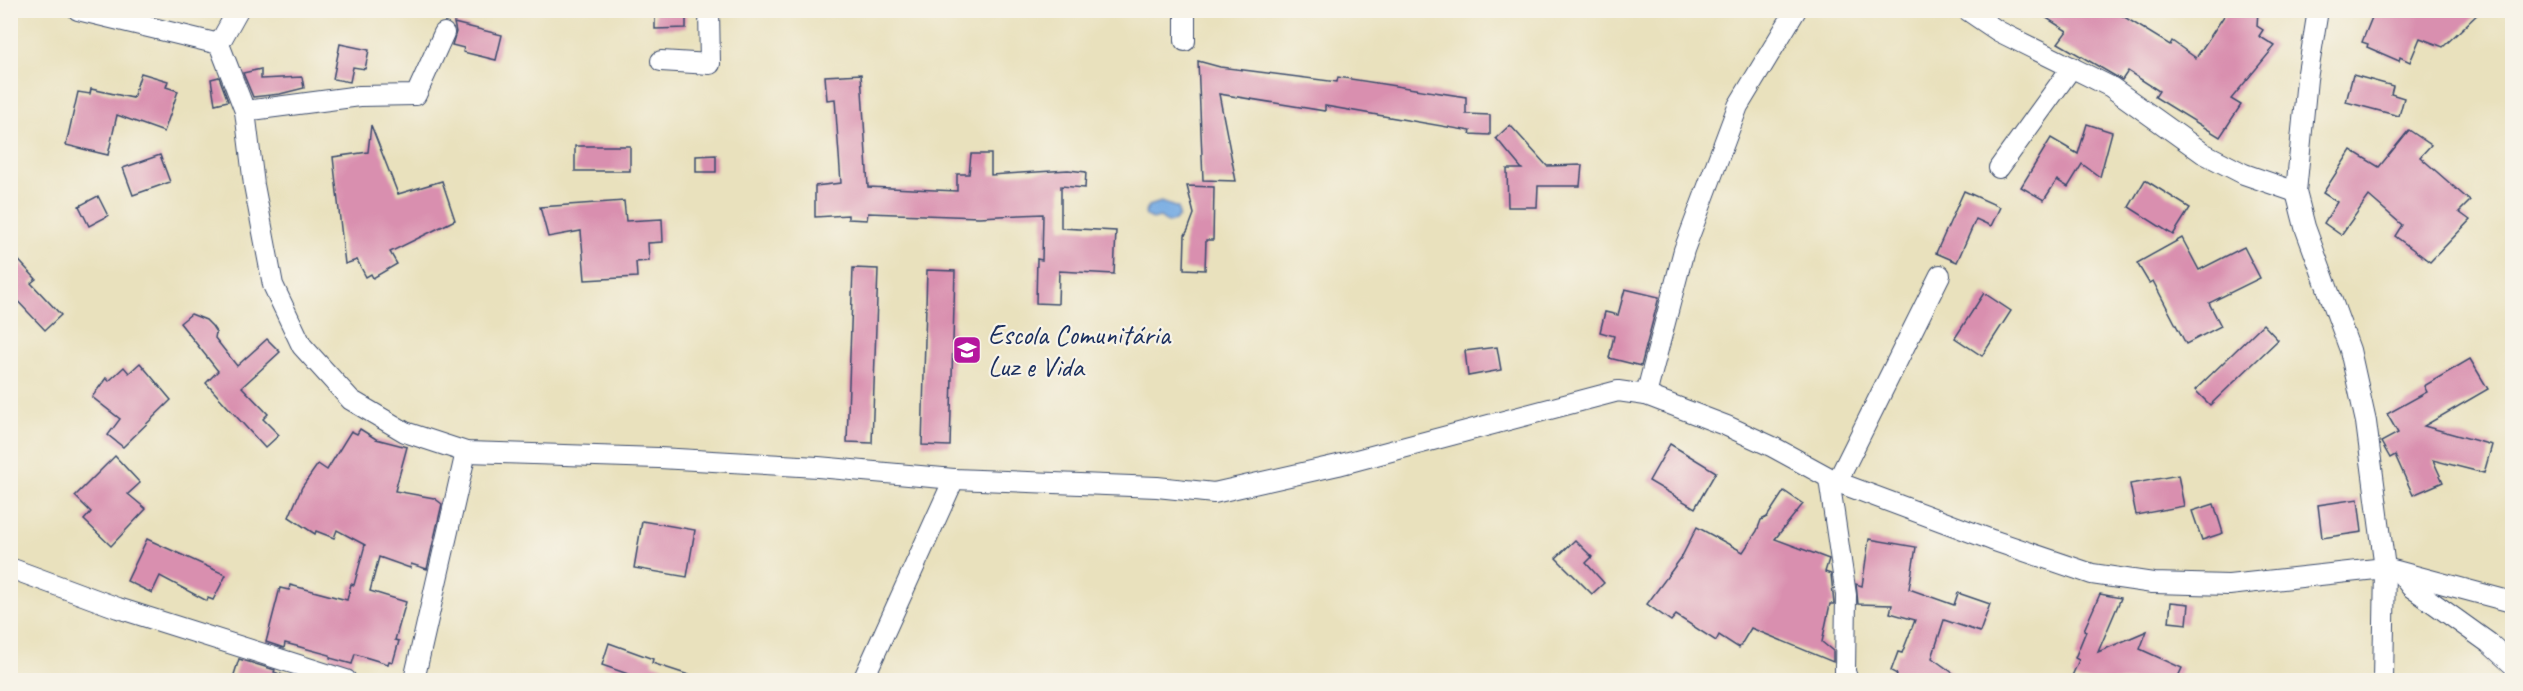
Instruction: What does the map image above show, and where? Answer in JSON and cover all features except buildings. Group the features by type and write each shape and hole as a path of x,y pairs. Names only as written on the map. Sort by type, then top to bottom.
{"street":[{"path":"78,10 219,44"},
{"path":"219,44 238,10"},
{"path":"661,61 710,64 709,10"},
{"path":"1185,10 1185,41"},
{"path":"1646,395 1684,250 1738,106 1796,10"},
{"path":"1967,10 1998,31 2111,87 2203,153 2244,174 2296,192"},
{"path":"2318,10 2307,78 2296,192 2305,227 2350,350 2366,422 2393,571 2383,681"},
{"path":"245,111 360,96 416,95 444,33"},
{"path":"219,44 245,111 254,185 273,285 302,345 351,400 405,432 466,452 818,467 954,479 1156,487 1214,493 1338,465 1618,391 1646,395 1773,447 1833,481 2092,574 2153,583 2229,585 2393,571 2512,602"},
{"path":"1999,168 2072,67"},
{"path":"1850,678 1846,595 1833,481 1941,275"},
{"path":"414,681 466,452"},
{"path":"863,681 954,479"},
{"path":"10,568 117,608 346,681"},
{"path":"2393,571 2411,587 2489,643 2512,664"}],"water":[{"path":"1161,202 1178,208 1179,216 1175,221 1168,223 1160,217 1152,219 1146,216 1145,212 1149,206"}],"place":[{"name":"Escola Comunitária Luz e Vida","path":"967,350"}]}
